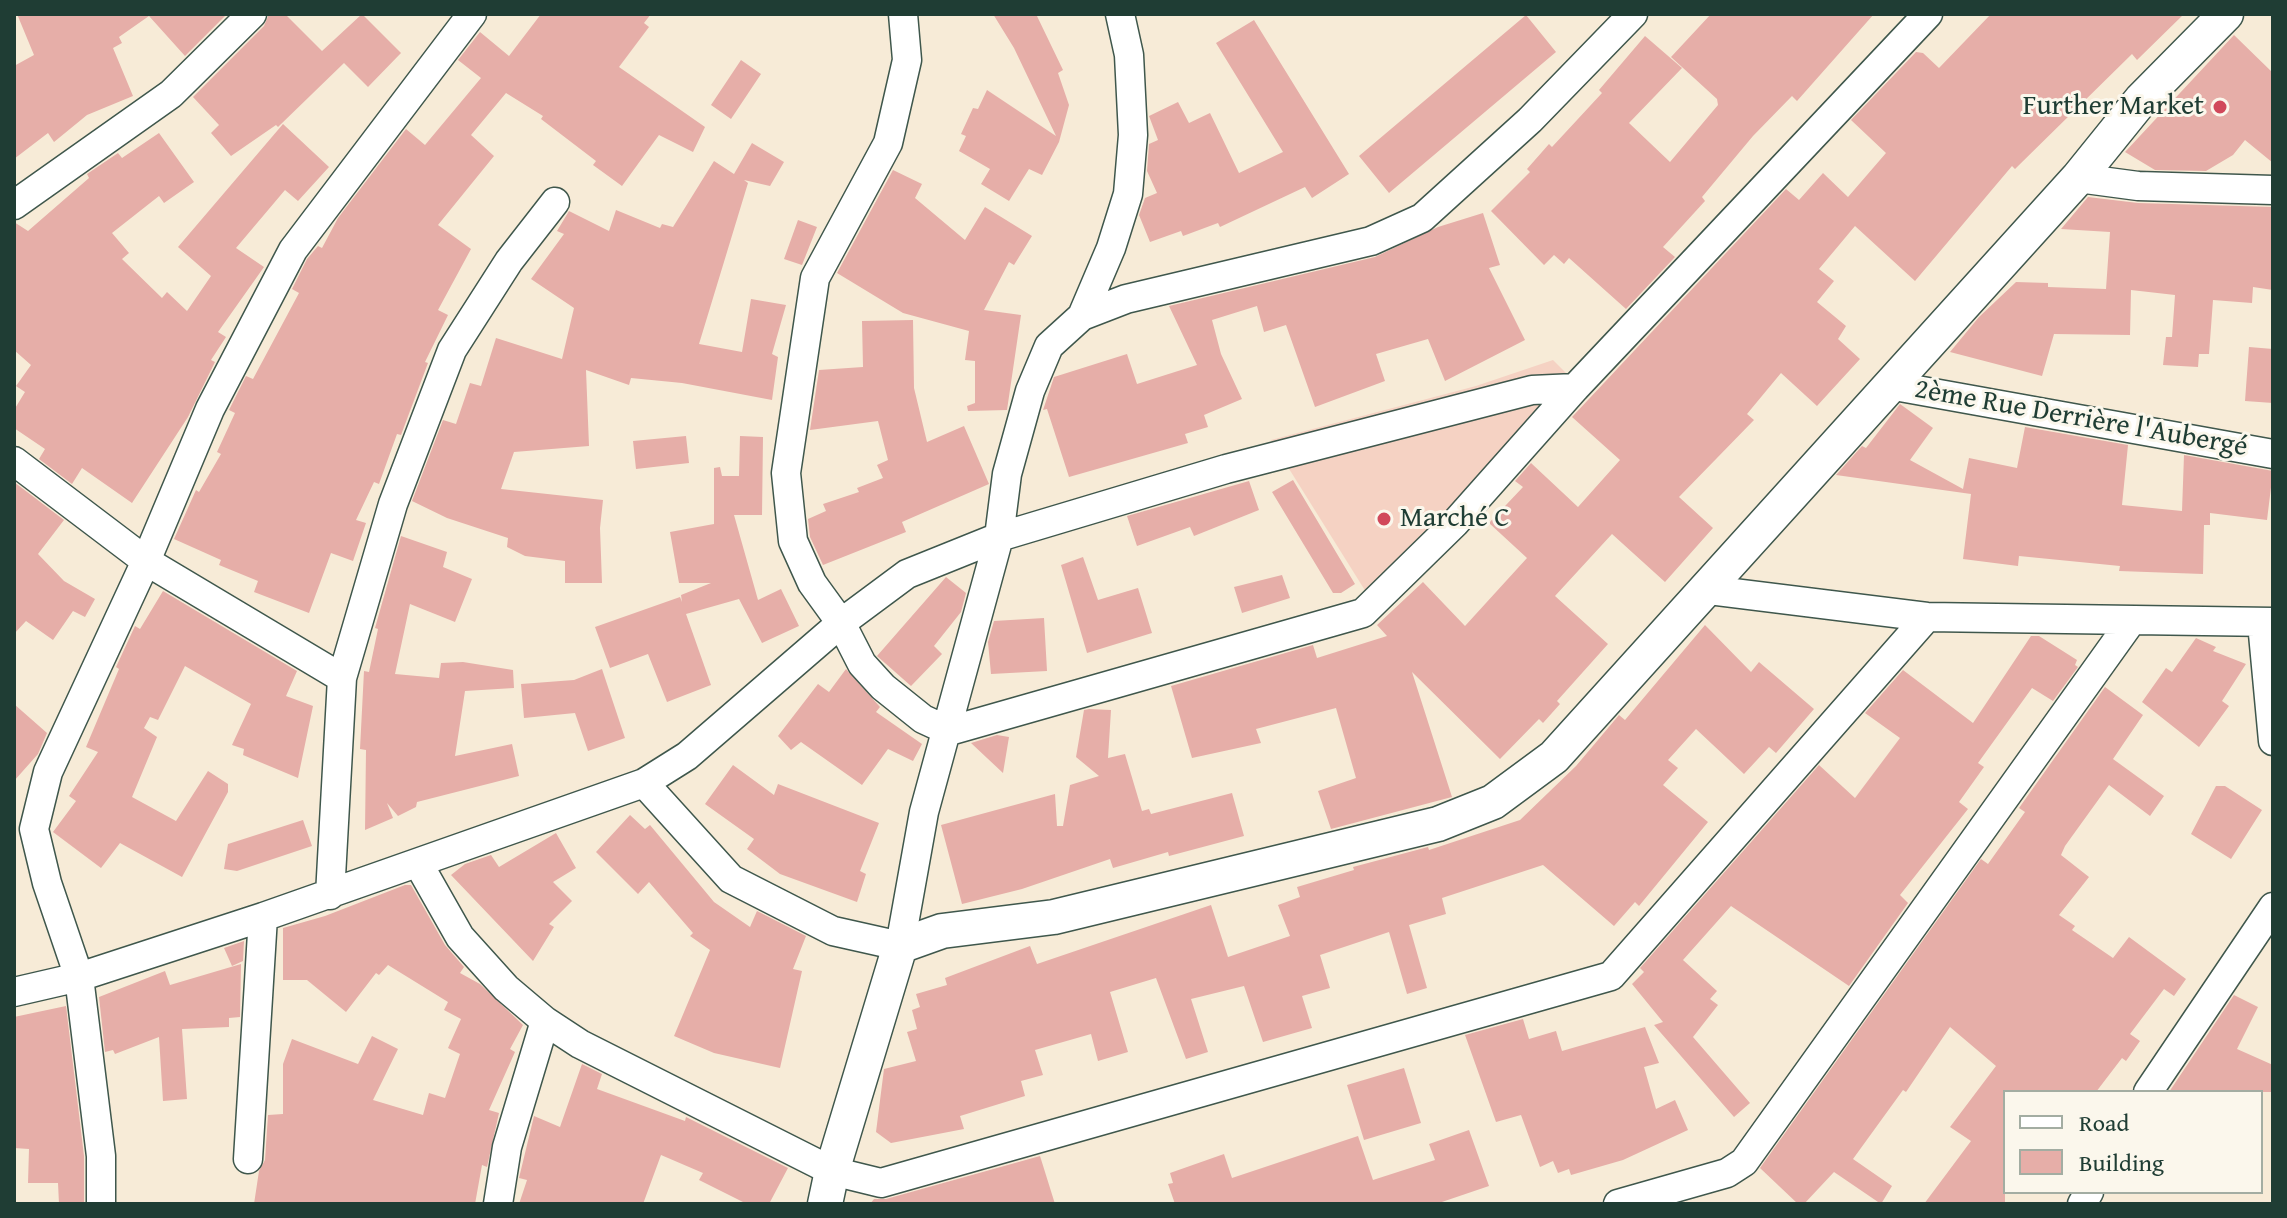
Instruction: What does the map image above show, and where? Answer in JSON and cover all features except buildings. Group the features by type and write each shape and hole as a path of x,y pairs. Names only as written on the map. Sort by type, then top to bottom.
{"street":[{"path":"14,205 171,94 252,14"},
{"path":"101,1204 101,1156 79,977 47,883 34,829 48,772 146,561 210,409 293,250 392,115 472,14"},
{"path":"903,14 907,60 888,143 815,278 786,473 793,541 812,583 841,623 862,664 883,687 923,719 949,731 1363,613 1455,523 1575,388 1928,14"},
{"path":"1082,316 1111,248 1128,194 1133,135 1129,55 1120,14"},
{"path":"828,1188 900,946 924,812 949,731 999,537 1007,474 1030,391 1049,346 1082,316 1126,299 1371,241 1422,218 1530,120 1633,14"},
{"path":"644,783 731,879 833,931 900,946 942,931 1054,917 1438,824 1493,802 1554,757 1709,590 1889,385 2078,178 2141,100 2226,14"},
{"path":"2078,178 2138,186 2273,190"},
{"path":"330,895 342,678 393,504 452,350 509,261 555,202"},
{"name":"2ème Rue Derrière l'Aubergé","path":"1889,385 2273,454"},
{"path":"14,992 79,977 330,895 644,783 687,756 841,623 907,574 999,537 1226,469 1388,427 1532,390 1575,388"},
{"path":"14,461 146,561 342,678"},
{"path":"1709,590 1927,617 2268,623 2273,741"},
{"path":"418,863 460,937 506,988 545,1021 828,1188 881,1183 1611,976 1927,617"},
{"path":"1618,1204 1727,1173 1744,1162 2132,620"},
{"path":"2149,1090 2273,907"},
{"path":"248,1159 263,917"},
{"path":"498,1204 507,1147 545,1021"}],"shaded area":[{"name":"Marché C","path":"1553,360 1575,382 1371,600 1271,440 1476,386"}],"place":[{"name":"Further Market","path":"2220,107"},
{"name":"Marché C","path":"1384,519"}]}
